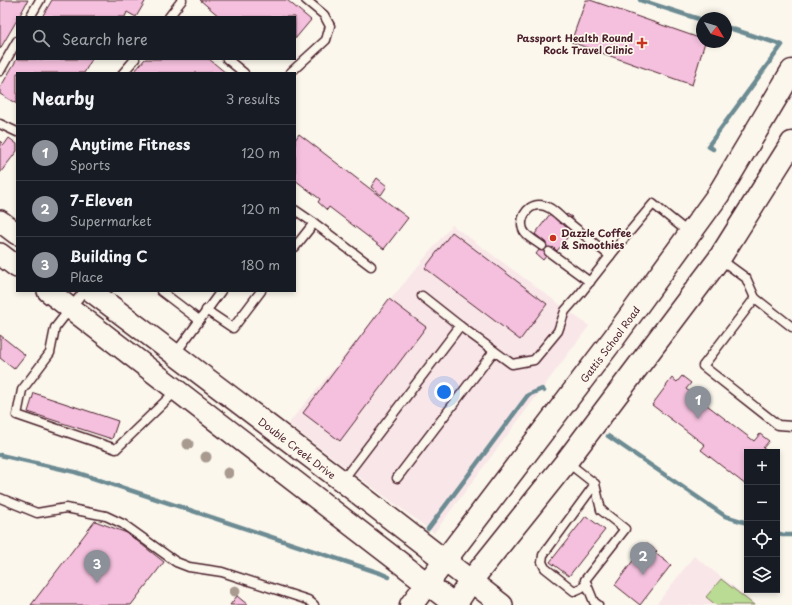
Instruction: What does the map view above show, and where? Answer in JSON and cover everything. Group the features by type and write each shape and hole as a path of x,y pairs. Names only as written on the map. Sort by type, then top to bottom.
{"main road":[{"name":"Gattis School Road","path":"411,605 614,338 718,195 792,71"},
{"path":"455,605 470,582 566,462 719,258 792,142"}],"street":[{"path":"0,222 16,233"},
{"path":"0,254 16,266"},
{"path":"49,292 455,605"},
{"name":"Double Creek Drive","path":"92,292 342,481 470,582 502,605"}],"lane":[{"path":"31,16 40,0"},
{"path":"172,16 182,0"},
{"path":"291,72 326,40 330,26 324,15 306,0"},
{"path":"0,71 16,43"},
{"path":"124,72 134,60"},
{"path":"228,60 243,72"},
{"path":"0,124 16,132"},
{"path":"422,296 512,364 534,360 558,331 565,311 653,204 690,234"},
{"path":"542,246 525,234 522,227 522,219 529,209 538,205 548,207 610,256"},
{"path":"296,211 371,266"},
{"path":"296,246 314,223"},
{"path":"550,252 590,282"},
{"path":"719,258 746,278 754,298 792,327"},
{"path":"83,292 55,328 50,353 22,390 17,415 116,449 177,390"},
{"path":"162,292 199,320"},
{"path":"174,354 220,292"},
{"path":"206,310 233,328 260,292"},
{"path":"754,298 703,366 778,425 792,426"},
{"path":"342,481 460,326"},
{"path":"397,478 494,351"},
{"path":"566,462 595,484 602,510 625,529 585,580 594,602 598,605"},
{"path":"587,584 574,591 545,568 542,562 543,555 595,484"},
{"path":"0,498 37,513 66,508 106,516 123,524 176,562 189,567 222,572 308,600 314,605"}],"shaded area":[{"path":"452,225 589,326 434,533 288,424"},
{"path":"694,556 757,605 656,605"}],"green space":[{"path":"721,579 754,605 716,605 706,597"}],"building":[{"path":"0,0 28,0 20,16 16,16 16,22 0,49"},
{"path":"52,0 146,0 137,16 127,12 125,16 43,16"},
{"path":"200,0 287,0 311,20 296,38 296,16 219,16"},
{"path":"586,0 590,0 696,37 696,48 703,48 692,85 571,42"},
{"path":"16,60 91,60 85,72 16,72 16,103 0,94 0,88"},
{"path":"144,60 210,60 225,72 136,72 135,71"},
{"path":"299,134 408,218 384,249 329,207 327,210 318,202 320,199 296,181 296,138"},
{"path":"9,138 16,143 16,152 0,173 0,141 4,145"},
{"path":"377,178 387,186 381,195 371,187"},
{"name":"Dazzle Coffee & Smoothies","path":"550,214 561,222 567,214 572,217 566,224 573,230 557,251 553,247 543,260 536,254 545,242 535,234"},
{"path":"452,232 547,304 520,340 425,268"},
{"path":"389,299 426,327 340,441 303,413"},
{"path":"0,335 25,355 14,369 0,358"},
{"path":"682,376 691,383 686,389 754,441 760,434 769,441 763,448 764,449 744,449 744,483 701,450 705,445 652,405 672,378 677,382"},
{"path":"34,393 118,421 112,439 28,412"},
{"path":"586,516 605,530 569,576 550,562"},
{"path":"95,521 127,533 164,562 131,605 31,605"},
{"path":"646,543 657,551 655,553 671,565 640,605 615,585"},
{"path":"237,596 248,605 230,605"}],"waterway":[{"path":"640,0 696,18"},
{"path":"713,149 708,146 782,45 732,29"},
{"path":"428,529 528,395 542,389 544,391"},
{"path":"608,436 725,516 744,522"},
{"path":"0,455 75,472 389,577"},
{"path":"780,534 792,535"}],"place":[{"name":"Passport Health Round Rock Travel Clinic","path":"642,43"},
{"name":"Dazzle Coffee & Smoothies","path":"553,238"},
{"name":"Anytime Fitness","path":"698,419"},
{"name":"7-Eleven","path":"643,575"},
{"name":"Building C","path":"97,583"}]}
